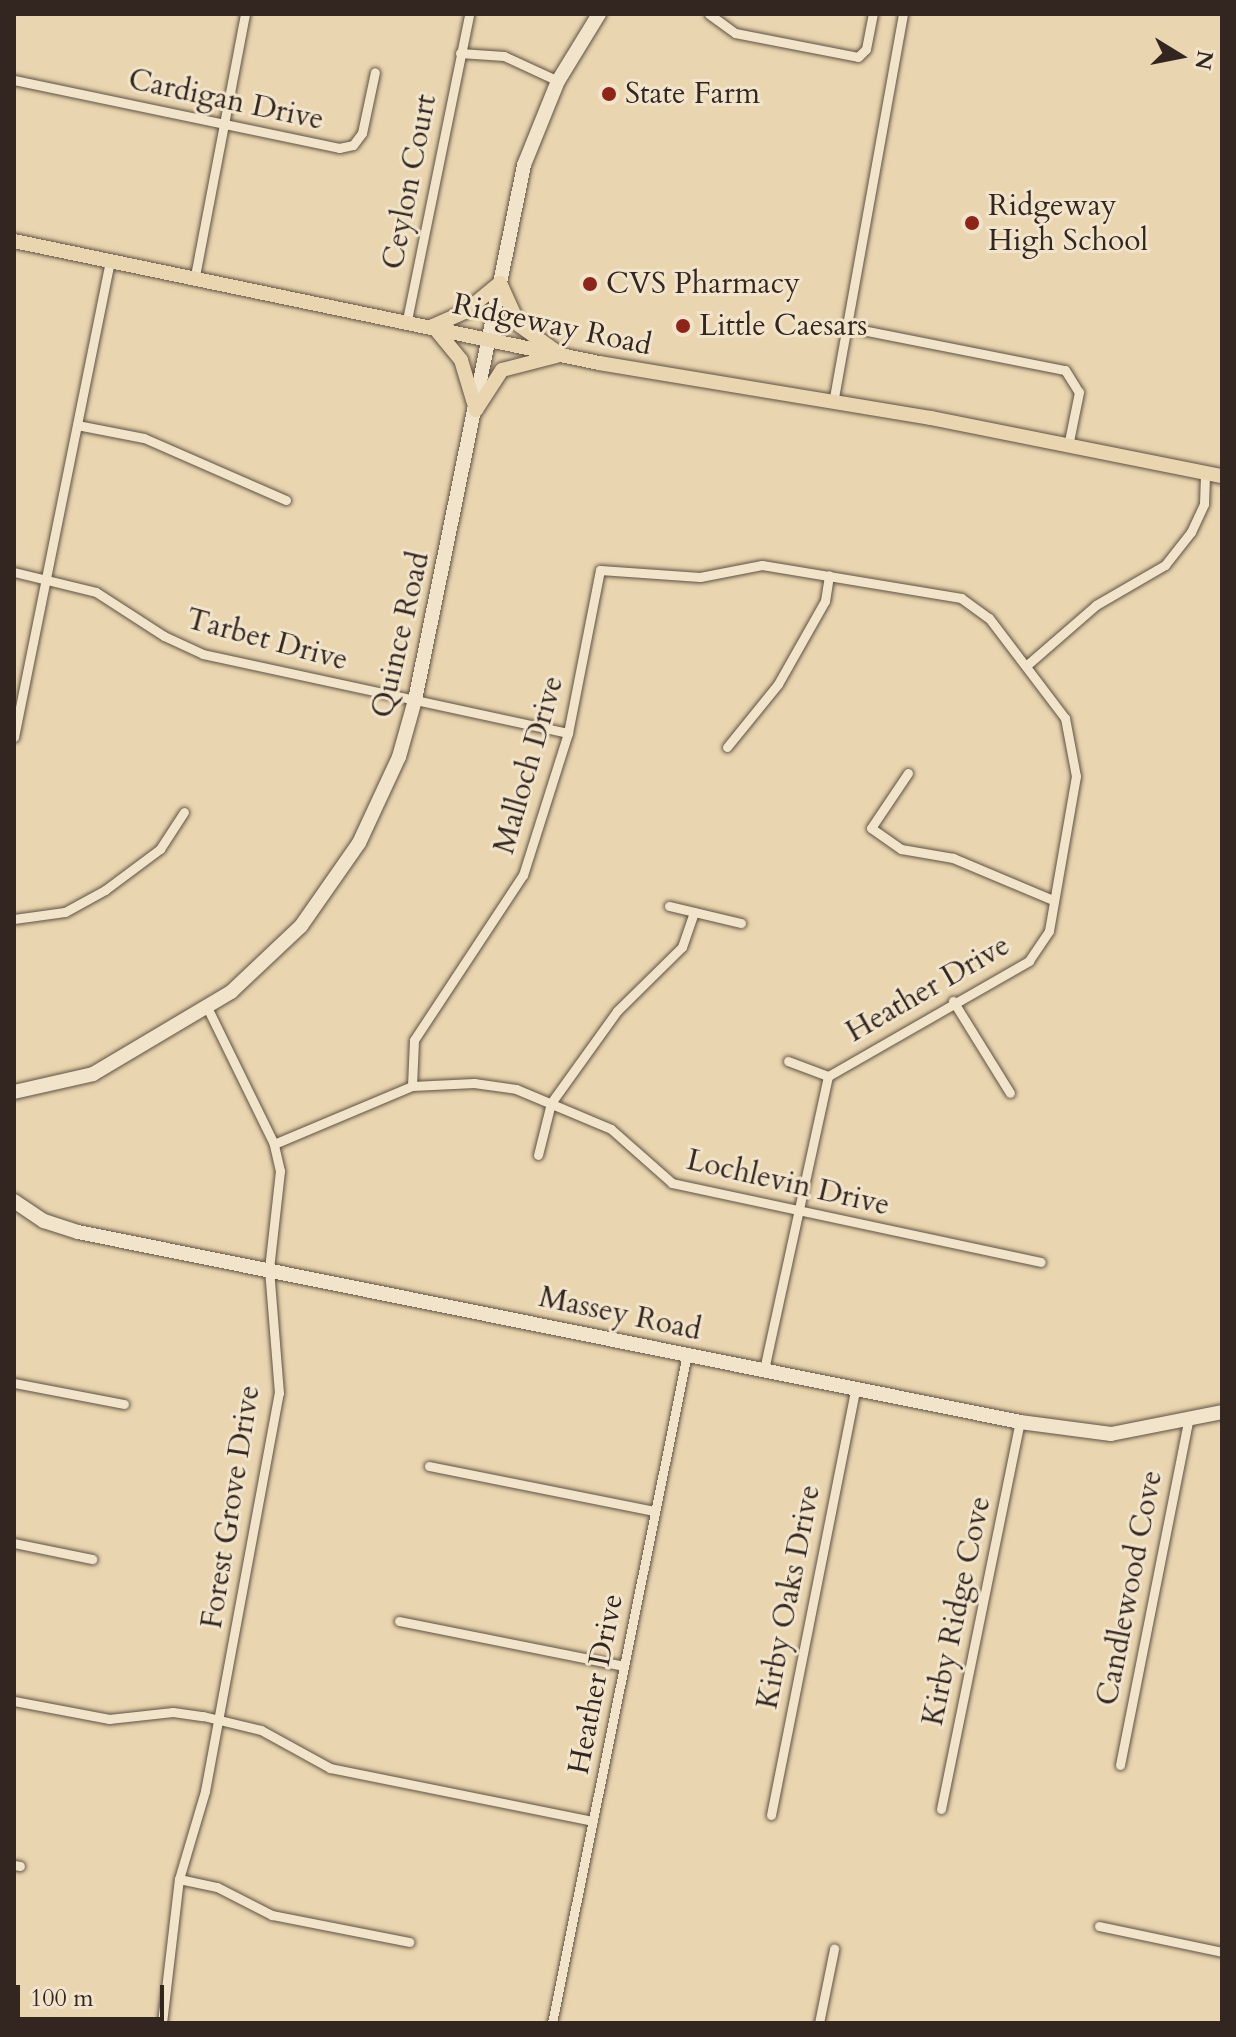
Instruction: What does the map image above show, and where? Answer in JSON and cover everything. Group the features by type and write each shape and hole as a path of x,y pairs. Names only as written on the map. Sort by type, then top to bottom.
{"main road":[{"name":"Quince Road","path":"14,1092 93,1074 207,1007 268,961 331,888 381,801 415,700 491,339 524,165 558,81 599,14"},
{"name":"Ridgeway Road","path":"14,241 407,320 561,355 1222,476"},
{"path":"476,410 461,360 433,326 466,311 500,283 519,325 561,355"},
{"path":"476,410 502,370 561,355"},
{"name":"Massey Road","path":"15,1203 67,1229 1020,1422 1111,1434 1222,1412"}],"street":[{"path":"195,276 245,14"},
{"name":"Ceylon Court","path":"407,320 469,14"},
{"path":"709,14 735,33 858,57 866,49 873,14"},
{"path":"833,403 847,327 848,295 858,271 903,14"},
{"path":"460,53 504,56 558,81"},
{"name":"Cardigan Drive","path":"14,80 346,147 362,133 375,72"},
{"path":"14,737 110,260"},
{"path":"847,327 1065,370 1079,392 1068,446"},
{"path":"77,425 144,438 286,500"},
{"path":"1027,665 1096,605 1165,565 1191,532 1204,504 1205,472"},
{"name":"Heather Drive","path":"600,570 700,577 762,565 961,598 989,618 1065,718 1076,776 1049,931 1029,961 953,1001 828,1076 795,1213 764,1370"},
{"name":"Malloch Drive","path":"412,1086 414,1040 523,875 568,733 600,570"},
{"name":"Tarbet Drive","path":"14,572 46,578 108,598 164,636 203,654 568,733"},
{"path":"727,747 778,684 825,601 829,575"},
{"path":"908,773 871,828 901,849 953,858 1053,900"},
{"path":"14,919 65,912 105,890 160,849 184,812"},
{"path":"669,906 741,923"},
{"path":"538,1155 551,1103 617,1011 682,947 694,912"},
{"path":"953,1001 1010,1093"},
{"name":"Forest Grove Drive","path":"162,2023 179,1879 205,1791 279,1393 269,1269 280,1171 274,1144 207,1007"},
{"name":"Heather Drive","path":"788,1061 828,1076"},
{"name":"Lochlevin Drive","path":"274,1144 412,1086 474,1083 516,1089 611,1129 672,1183 795,1213 1041,1262"},
{"name":"Heather Drive","path":"552,2023 687,1354"},
{"path":"14,1383 124,1404"},
{"name":"Kirby Oaks Drive","path":"771,1815 855,1389"},
{"name":"Candlewood Cove","path":"1120,1765 1188,1421"},
{"name":"Kirby Ridge Cove","path":"941,1809 1020,1422"},
{"path":"429,1466 654,1511"},
{"path":"14,1543 92,1559"},
{"path":"399,1621 624,1666"},
{"path":"14,1701 109,1719 183,1712 219,1719 261,1730 330,1768 593,1821"},
{"path":"179,1879 217,1887 272,1915 409,1942"},
{"path":"1099,1926 1222,1952"},
{"path":"819,2023 834,1949"}],"place":[{"name":"State Farm","path":"609,94"},
{"name":"Ridgeway High School","path":"972,223"},
{"name":"CVS Pharmacy","path":"590,284"},
{"name":"Little Caesars","path":"683,326"}]}
